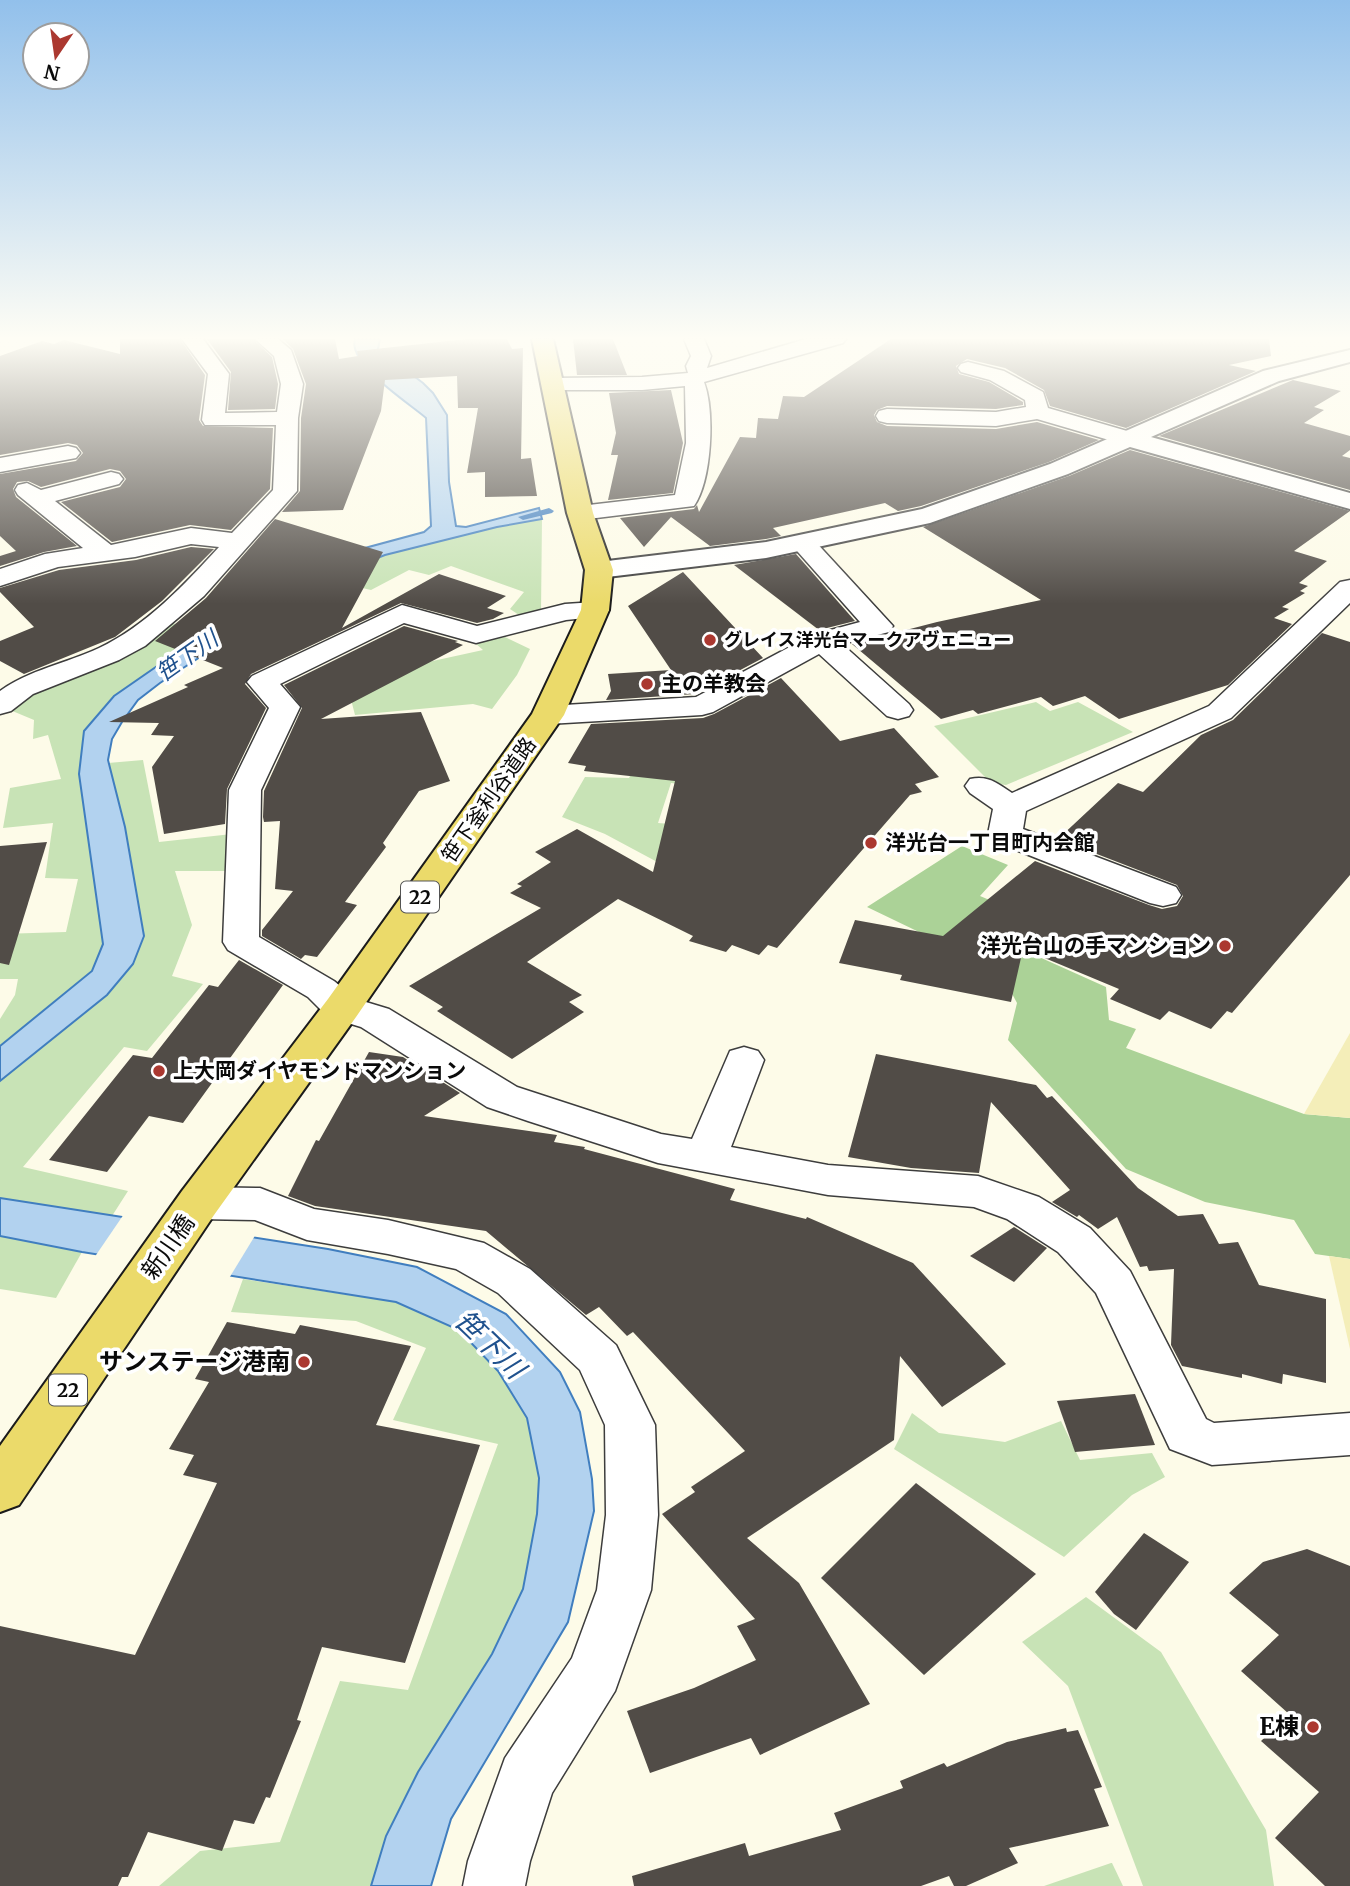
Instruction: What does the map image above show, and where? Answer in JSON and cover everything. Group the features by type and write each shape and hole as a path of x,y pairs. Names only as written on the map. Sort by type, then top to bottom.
{"main road":[{"name":"笹下釜利谷道路","path":"198,1203 342,1007 548,715 595,610 598,569 580,513 562,427"},
{"name":"新川橋","path":"0,1489 198,1203"}],"street":[{"path":"0,705 23,688 109,654 135,640 187,597 285,491 287,427"},
{"path":"580,513 685,501 693,478 700,427"},
{"path":"1089,427 1350,500"},
{"path":"598,569 766,550 930,515 1059,469 1152,427"},
{"path":"0,465 68,453"},
{"path":"104,552 32,494 109,477"},
{"path":"0,578 54,560 135,548 191,536 236,541"},
{"path":"548,715 702,706 822,641 879,626 803,543"},
{"path":"1010,806 1220,712 1336,622 1350,588"},
{"path":"595,610 565,612 476,635 401,612 262,682 285,708 245,790 241,942 321,989 342,1007 375,1018 502,1097 658,1148 828,1180 978,1192 1023,1208 1074,1240 1114,1283 1188,1434 1212,1444 1350,1434"},
{"path":"822,641 898,710"},
{"path":"981,786 1010,806"},
{"path":"1010,806 1005,834 1163,895"},
{"path":"706,1157 744,1060"},
{"path":"198,1203 260,1204 307,1224 388,1237 468,1255 523,1288 599,1358 630,1425 632,1515 624,1590 595,1672 526,1779 499,1861 494,1886"}],"green space":[{"path":"542,519 541,612 522,617 510,609 524,592 451,566 429,575 409,570 371,590 354,586 307,588 385,555 497,527"},
{"path":"169,623 212,628 114,696 79,774 103,944 92,971 0,1046 0,1019 15,995 18,979 0,979 0,934 66,932 78,879 45,878 53,823 3,828 10,788 61,779 48,735 33,739 34,720 10,710 30,692"},
{"path":"505,637 530,649 517,675 492,709 473,704 355,715 346,680 483,650 475,643"},
{"path":"1036,702 1050,711 1078,702 1133,732 1006,785 991,783 934,726"},
{"path":"143,760 159,842 232,834 230,871 175,871 192,925 172,976 203,984 147,1051 124,1047 23,1167 128,1191 112,1216 0,1198 0,1081 106,995 133,964 144,936 125,827 108,763"},
{"path":"680,769 680,784 671,783 658,823 749,830 661,864 605,834 562,817 585,777 629,778 631,774"},
{"path":"962,846 1008,865 980,896 1023,914 1030,933 1028,952 1106,987 1109,1020 1136,1029 1126,1048 1304,1114 1350,1118 1350,1259 1315,1254 1294,1220 1205,1202 1126,1169 1008,1040 1017,1003 1000,971 867,907"},
{"path":"0,1236 82,1252 56,1298 0,1289"},
{"path":"243,1279 396,1302 459,1330 498,1371 527,1418 539,1478 537,1514 523,1589 492,1654 418,1772 386,1836 371,1886 159,1886 200,1851 280,1842 340,1681 408,1690 498,1444 393,1420 426,1348 356,1321 231,1312"},
{"path":"912,1413 939,1433 1005,1442 1061,1421 1080,1460 1152,1453 1165,1477 1132,1495 1064,1557 894,1449"},
{"path":"1086,1597 1161,1652 1266,1830 1274,1886 1143,1886 1068,1686 1022,1642"},
{"path":"1111,1863 1123,1886 1044,1886"}],"sand":[{"path":"1350,1033 1350,1118 1304,1114"},
{"path":"1329,1256 1350,1259 1350,1349"}],"water":[{"name":"笹下川","path":"426,427 447,427 449,482 456,526 466,527 539,508 542,519 497,527 385,555 316,582 138,700 112,739 108,760 125,827 144,936 133,964 107,995 0,1081 0,1046 92,971 103,944 79,774 84,731 114,696 212,628 324,559 424,532 431,526"},
{"name":"笹下川","path":"0,1198 328,1249 417,1267 506,1314 560,1372 580,1412 592,1479 594,1511 568,1622 451,1819 431,1886 371,1886 386,1836 418,1772 492,1654 523,1589 537,1514 539,1478 527,1418 498,1371 459,1330 396,1302 82,1252 0,1236"}],"pier":[{"path":"124,1214 256,1234 228,1280 94,1258"}],"building":[{"path":"0,427 273,428 270,489 231,530 190,525 112,542 61,502 120,487 126,479 120,471 110,469 41,487 28,481 17,482 13,489 16,497 77,546 44,552 0,566 0,556 16,551 0,536 0,474 76,461 83,453 77,445 68,443 0,455"},
{"path":"301,427 375,427 343,510 282,512 300,491"},
{"path":"475,427 522,427 521,459 531,458 537,496 485,497 485,472 467,473"},
{"path":"615,427 679,427 683,443 673,493 608,500 618,455 611,455"},
{"path":"757,427 1054,427 1099,440 1049,462 921,506 898,511 885,503 773,528 781,536 766,539 710,546 671,517 644,547 620,518 694,509 697,505 699,512 740,437 756,438"},
{"path":"1181,427 1318,427 1350,436 1350,450 1342,456 1350,458 1350,490 1159,436"},
{"path":"1130,450 1350,511 1294,551 1327,561 1299,583 1308,586 1300,591 1305,593 1282,607 1289,609 1274,618 1292,624 1228,685 1119,719 1085,696 1053,706 1041,697 978,714 973,710 941,719 852,644 937,622 1041,600 923,527 1069,476"},
{"path":"275,519 383,552 342,628 439,574 506,596 487,608 504,613 477,623 401,603 251,674 245,684 266,708 227,789 225,824 164,834 152,767 174,736 151,735 159,723 109,722 188,687 184,685 223,668 155,641 206,598"},
{"path":"191,547 214,549 162,601 115,637 24,674 0,661 0,641 34,627 0,592 0,588 59,570 136,560"},
{"path":"796,554 855,621 819,630 734,565"},
{"path":"683,572 763,658 695,694 606,700 611,691 608,674 671,670 628,606"},
{"path":"404,626 458,641 455,642 463,645 321,719 421,712 450,781 419,791 383,843 386,847 345,902 357,905 317,957 305,955 301,959 262,936 262,930 293,891 275,889 280,821 264,822 263,817 264,791 302,708 284,685"},
{"path":"1322,633 1350,642 1350,875 1232,1013 1227,1011 1211,1029 1169,1011 1160,1020 1110,999 1119,989 1023,949 1011,1002 900,980 902,975 839,963 855,920 943,936 1035,861 1149,905 1162,909 1177,906 1183,896 1177,885 1058,839 1118,783 1143,792 1201,735 1233,720"},
{"path":"781,678 840,741 894,728 939,777 915,784 922,792 910,795 777,948 768,945 759,955 732,945 726,952 689,941 693,936 618,899 527,962 582,995 569,1002 584,1012 512,1059 437,1011 443,1007 409,986 541,908 510,893 522,886 517,884 551,862 535,852 577,829 653,872 675,781 584,771 586,766 568,763 591,724 703,718"},
{"path":"47,842 9,965 0,963 0,846"},
{"name":"上大岡ダイヤモンドマンション","path":"239,960 283,985 183,1123 149,1116 107,1172 49,1160 133,1055 152,1058 209,985 218,987"},
{"path":"369,1052 403,1057 460,1093 424,1116 557,1135 554,1142 585,1147 584,1149 735,1189 730,1200 806,1219 807,1217 913,1263 1006,1364 942,1407 900,1356 894,1440 747,1538 799,1583 870,1704 760,1755 751,1738 650,1773 627,1711 694,1688 756,1660 737,1626 755,1619 662,1514 695,1492 691,1487 745,1451 633,1332 627,1336 599,1307 586,1315 486,1231 315,1206 288,1196 316,1140 319,1141"},
{"path":"876,1054 1036,1085 1047,1098 1052,1096 1138,1188 1178,1216 1203,1214 1219,1244 1238,1242 1259,1285 1326,1299 1326,1383 1283,1374 1282,1384 1242,1374 1242,1378 1182,1366 1171,1345 1174,1269 1149,1271 1147,1266 1140,1267 1117,1217 1098,1229 1079,1215 1077,1217 1052,1202 1070,1190 991,1102 979,1173 911,1168 848,1157"},
{"path":"1014,1227 1047,1248 1014,1282 970,1256"},
{"path":"227,1322 295,1334 300,1325 411,1346 376,1425 480,1445 405,1663 322,1647 297,1720 301,1721 270,1798 266,1797 254,1824 234,1820 222,1851 148,1832 128,1877 122,1877 118,1886 0,1886 0,1626 135,1655 217,1483 183,1475 194,1455 169,1449 209,1382 195,1379"},
{"path":"1135,1394 1155,1445 1075,1452 1057,1401"},
{"path":"916,1483 1036,1574 924,1675 821,1578"},
{"path":"1144,1533 1189,1562 1136,1630 1114,1614 1095,1592"},
{"name":"E棟","path":"1307,1549 1350,1566 1350,1886 1325,1886 1275,1838 1319,1792 1261,1741 1289,1714 1241,1671 1279,1635 1229,1593 1263,1562"},
{"path":"1066,1728 1067,1732 1078,1730 1102,1787 1094,1789 1109,1826 1009,1848 1018,1863 966,1886 954,1886 949,1876 921,1886 634,1886 632,1876 745,1843 749,1856 841,1830 834,1813 903,1788 900,1781 944,1763 947,1767 1007,1742"}],"waterway":[{"path":"523,517 549,511"}],"place":[{"name":"グレイス洋光台マークアヴェニュー","path":"710,640"},
{"name":"主の羊教会","path":"647,684"},
{"name":"洋光台一丁目町内会館","path":"871,843"},
{"name":"洋光台山の手マンション","path":"1225,946"},
{"name":"上大岡ダイヤモンドマンション","path":"159,1071"},
{"name":"サンステージ港南","path":"304,1362"},
{"name":"E棟","path":"1313,1727"}]}
